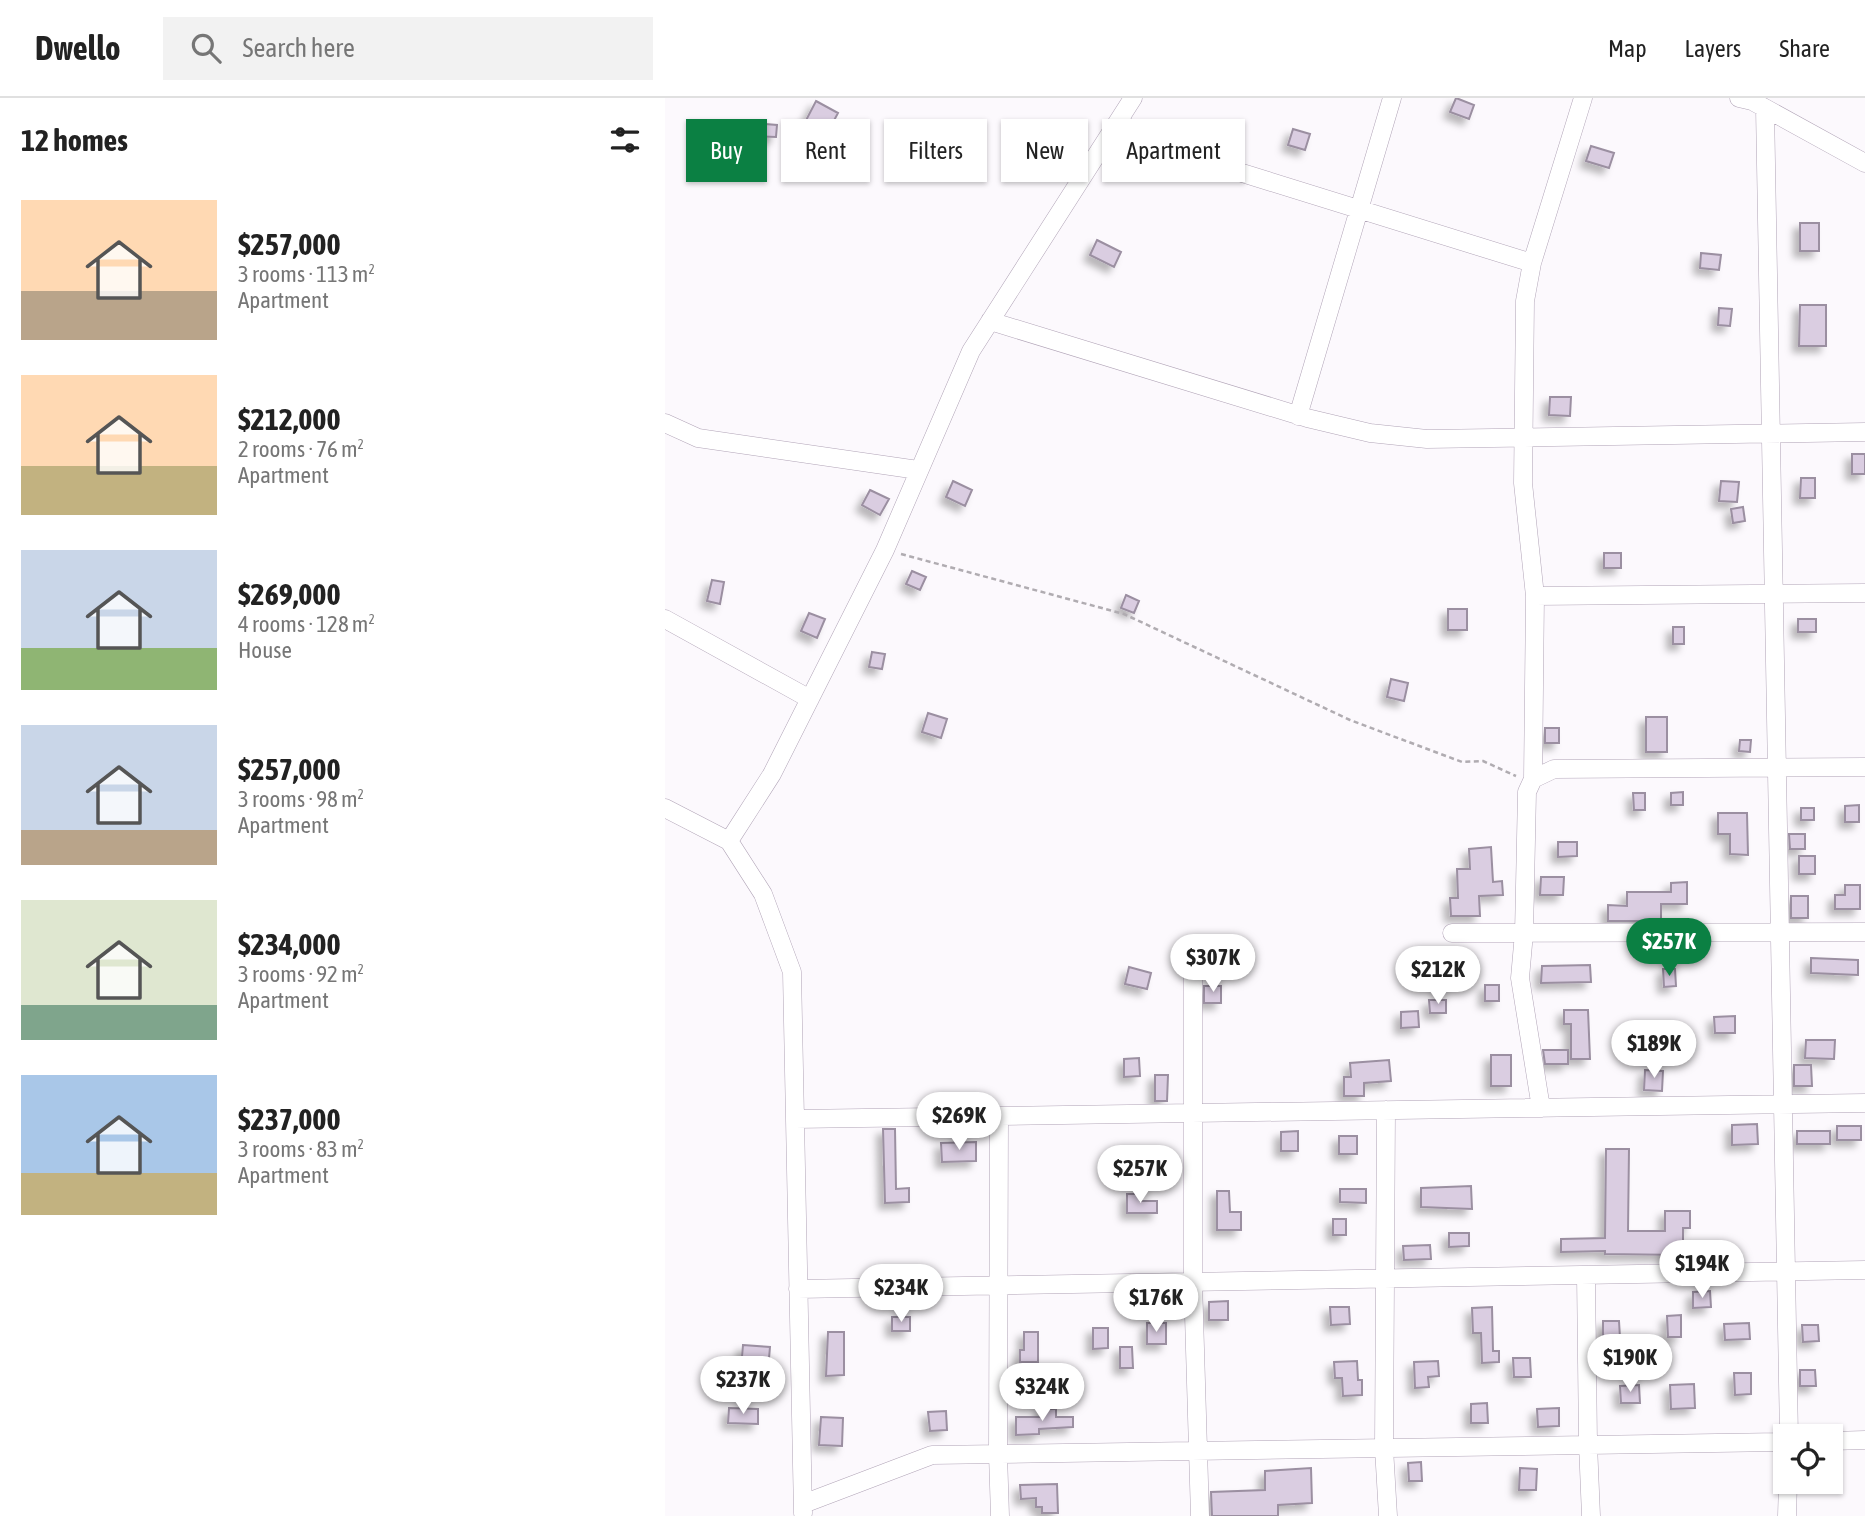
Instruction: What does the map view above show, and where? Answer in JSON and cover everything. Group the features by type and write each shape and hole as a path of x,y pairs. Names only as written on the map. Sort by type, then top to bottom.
{"street":[{"path":"1120,119 1132,98"},
{"path":"1298,416 1392,98"},
{"path":"1541,1108 1520,978 1524,933 1527,792 1534,779 1535,596 1523,483 1525,301 1532,263 1583,98"},
{"path":"1739,98 1765,108 1865,163"},
{"path":"1765,108 1789,1424"},
{"path":"729,841 772,774 885,550 971,351 1102,147"},
{"path":"1245,174 1532,263"},
{"path":"990,321 1298,416 1370,433 1415,438 1865,432"},
{"path":"665,424 698,438 918,470"},
{"path":"1535,596 1865,593"},
{"path":"665,618 810,699"},
{"path":"1534,779 1554,769 1865,767"},
{"path":"665,808 729,841 763,894 792,972 803,1510 932,1455 1773,1442"},
{"path":"1452,933 1865,932"},
{"path":"1193,960 1193,1282 1200,1516"},
{"path":"795,1119 1865,1103"},
{"path":"1386,1110 1384,1448 1388,1516"},
{"path":"999,1116 1000,1516"},
{"path":"798,1289 1865,1270"},
{"path":"1586,1275 1591,1516"},
{"path":"1843,1441 1865,1440"},
{"path":"1787,1516 1788,1494"}],"path":[{"path":"885,550 1124,614 1350,720 1462,762 1483,761 1510,775 1534,779"}],"building":[{"path":"1456,98 1474,105 1469,119 1450,112"},
{"path":"816,101 838,113 835,119 807,119"},
{"path":"767,124 777,125 776,137 767,137"},
{"path":"1293,129 1310,134 1305,150 1288,145"},
{"path":"1591,146 1614,153 1609,168 1586,161"},
{"path":"1800,223 1819,223 1819,251 1800,251"},
{"path":"1097,240 1121,252 1114,267 1090,255"},
{"path":"1701,253 1721,255 1719,270 1700,268"},
{"path":"1800,305 1826,305 1826,346 1799,346"},
{"path":"1719,308 1732,309 1730,326 1718,325"},
{"path":"1550,397 1571,397 1570,416 1549,415"},
{"path":"1852,454 1865,454 1865,474 1852,474"},
{"path":"1801,478 1815,478 1815,498 1800,498"},
{"path":"953,481 972,490 965,506 946,497"},
{"path":"1721,481 1739,482 1737,502 1719,501"},
{"path":"870,490 889,499 880,515 862,505"},
{"path":"1743,507 1745,521 1733,523 1731,509"},
{"path":"1604,553 1621,553 1621,568 1604,568"},
{"path":"912,571 926,577 920,590 906,584"},
{"path":"712,580 724,582 720,604 707,601"},
{"path":"1126,595 1139,601 1134,613 1121,608"},
{"path":"1448,609 1467,609 1467,630 1448,630"},
{"path":"809,613 825,619 817,638 801,631"},
{"path":"1798,619 1816,619 1816,632 1798,632"},
{"path":"1673,627 1684,627 1684,644 1673,644"},
{"path":"872,652 885,654 882,669 869,667"},
{"path":"1391,679 1408,683 1404,701 1387,697"},
{"path":"928,713 947,719 941,738 922,732"},
{"path":"1646,717 1667,717 1667,752 1646,752"},
{"path":"1545,728 1559,728 1559,743 1545,743"},
{"path":"1740,740 1751,740 1750,752 1739,751"},
{"path":"1683,792 1683,805 1671,805 1671,793"},
{"path":"1633,793 1645,793 1645,810 1634,810"},
{"path":"1859,805 1859,822 1845,822 1845,806"},
{"path":"1801,808 1814,808 1814,820 1801,820"},
{"path":"1718,813 1747,813 1748,855 1730,854 1730,834 1718,834"},
{"path":"1789,834 1805,834 1805,849 1790,849"},
{"path":"1558,842 1577,842 1577,856 1558,857"},
{"path":"1491,847 1493,882 1502,881 1503,895 1479,896 1480,916 1451,916 1450,898 1458,898 1457,869 1470,869 1469,849"},
{"path":"1799,856 1815,856 1815,874 1799,874"},
{"path":"1541,877 1564,877 1563,895 1540,895"},
{"path":"1687,882 1687,904 1661,904 1661,921 1608,921 1608,905 1627,906 1627,892 1671,892 1671,883"},
{"path":"1845,885 1860,885 1860,909 1835,909 1835,895 1845,895"},
{"path":"1791,896 1808,896 1808,918 1791,918"},
{"path":"1811,958 1858,960 1858,975 1811,973"},
{"path":"1590,965 1591,982 1541,983 1542,966"},
{"path":"1129,967 1151,973 1147,989 1125,984"},
{"path":"1663,969 1675,969 1676,986 1664,987"},
{"path":"1485,985 1499,985 1499,1001 1485,1001"},
{"path":"1204,986 1221,986 1221,1003 1204,1003"},
{"path":"1429,1000 1446,1000 1446,1013 1430,1013"},
{"path":"1564,1010 1588,1010 1590,1059 1571,1059 1571,1024 1564,1024"},
{"path":"1418,1011 1419,1027 1401,1028 1401,1012"},
{"path":"1735,1016 1735,1033 1715,1033 1714,1017"},
{"path":"1806,1040 1835,1040 1834,1059 1805,1058"},
{"path":"1543,1050 1568,1050 1568,1064 1545,1064"},
{"path":"1491,1055 1511,1055 1511,1086 1491,1086"},
{"path":"1139,1058 1140,1076 1124,1077 1124,1059"},
{"path":"1389,1060 1391,1081 1364,1083 1364,1096 1344,1096 1344,1077 1351,1077 1350,1063"},
{"path":"1794,1065 1811,1065 1812,1086 1794,1086"},
{"path":"1645,1070 1663,1071 1662,1091 1644,1090"},
{"path":"1155,1075 1168,1075 1167,1101 1155,1101"},
{"path":"1757,1124 1758,1144 1732,1145 1732,1125"},
{"path":"1837,1126 1861,1126 1861,1140 1837,1140"},
{"path":"883,1129 895,1129 896,1189 909,1188 909,1202 885,1203"},
{"path":"1298,1131 1298,1151 1281,1151 1281,1132"},
{"path":"1797,1131 1830,1131 1830,1144 1797,1144"},
{"path":"1339,1136 1357,1136 1357,1154 1339,1154"},
{"path":"976,1142 976,1161 942,1162 941,1143"},
{"path":"1606,1149 1629,1149 1628,1231 1665,1231 1665,1211 1690,1211 1690,1228 1683,1228 1683,1255 1561,1252 1561,1239 1605,1238"},
{"path":"1471,1186 1472,1209 1421,1207 1421,1188"},
{"path":"1340,1189 1366,1189 1366,1203 1340,1202"},
{"path":"1217,1191 1229,1191 1230,1212 1241,1212 1241,1230 1217,1230"},
{"path":"1127,1194 1139,1194 1140,1201 1157,1201 1157,1213 1127,1213"},
{"path":"1333,1219 1346,1219 1346,1235 1333,1235"},
{"path":"1449,1233 1469,1233 1469,1246 1449,1247"},
{"path":"1430,1245 1431,1259 1404,1260 1403,1246"},
{"path":"1710,1291 1711,1307 1693,1308 1693,1292"},
{"path":"1228,1301 1228,1320 1209,1320 1209,1302"},
{"path":"1330,1307 1349,1307 1350,1324 1331,1325"},
{"path":"1492,1307 1493,1351 1499,1351 1499,1362 1482,1363 1481,1333 1473,1333 1472,1308"},
{"path":"1681,1315 1681,1337 1668,1337 1667,1316"},
{"path":"892,1317 910,1317 910,1331 892,1331"},
{"path":"1603,1321 1619,1321 1620,1338 1603,1338"},
{"path":"1147,1323 1166,1323 1166,1344 1147,1344"},
{"path":"1749,1323 1750,1339 1725,1340 1724,1324"},
{"path":"1802,1325 1818,1325 1819,1341 1803,1342"},
{"path":"1093,1328 1108,1328 1108,1348 1093,1349"},
{"path":"828,1332 844,1332 844,1375 826,1376"},
{"path":"1024,1332 1038,1332 1038,1362 1020,1362 1020,1350 1024,1350"},
{"path":"743,1345 770,1347 768,1370 741,1368"},
{"path":"1120,1347 1132,1347 1133,1368 1120,1368"},
{"path":"1513,1358 1530,1358 1531,1377 1514,1377"},
{"path":"1357,1361 1358,1380 1362,1380 1362,1395 1343,1396 1342,1378 1335,1378 1334,1362"},
{"path":"1438,1361 1439,1376 1428,1377 1429,1387 1415,1388 1414,1362"},
{"path":"1800,1370 1815,1370 1816,1386 1800,1386"},
{"path":"1734,1373 1751,1373 1751,1394 1735,1395"},
{"path":"1694,1384 1695,1408 1671,1409 1670,1385"},
{"path":"1639,1385 1640,1403 1621,1403 1620,1386"},
{"path":"1487,1403 1488,1423 1471,1423 1471,1404"},
{"path":"729,1408 758,1409 758,1424 728,1423"},
{"path":"1559,1408 1559,1426 1538,1427 1537,1409"},
{"path":"1040,1409 1056,1409 1056,1417 1073,1417 1073,1427 1039,1429 1039,1434 1016,1435 1016,1417 1041,1417"},
{"path":"946,1411 947,1430 930,1431 928,1412"},
{"path":"821,1417 843,1418 842,1446 819,1445"},
{"path":"1421,1462 1422,1481 1409,1481 1408,1463"},
{"path":"1311,1468 1312,1503 1278,1505 1278,1516 1212,1516 1211,1492 1265,1490 1265,1471"},
{"path":"1520,1468 1537,1469 1536,1490 1519,1490"},
{"path":"1057,1484 1058,1513 1042,1513 1042,1507 1036,1507 1036,1498 1021,1499 1020,1485"}]}
